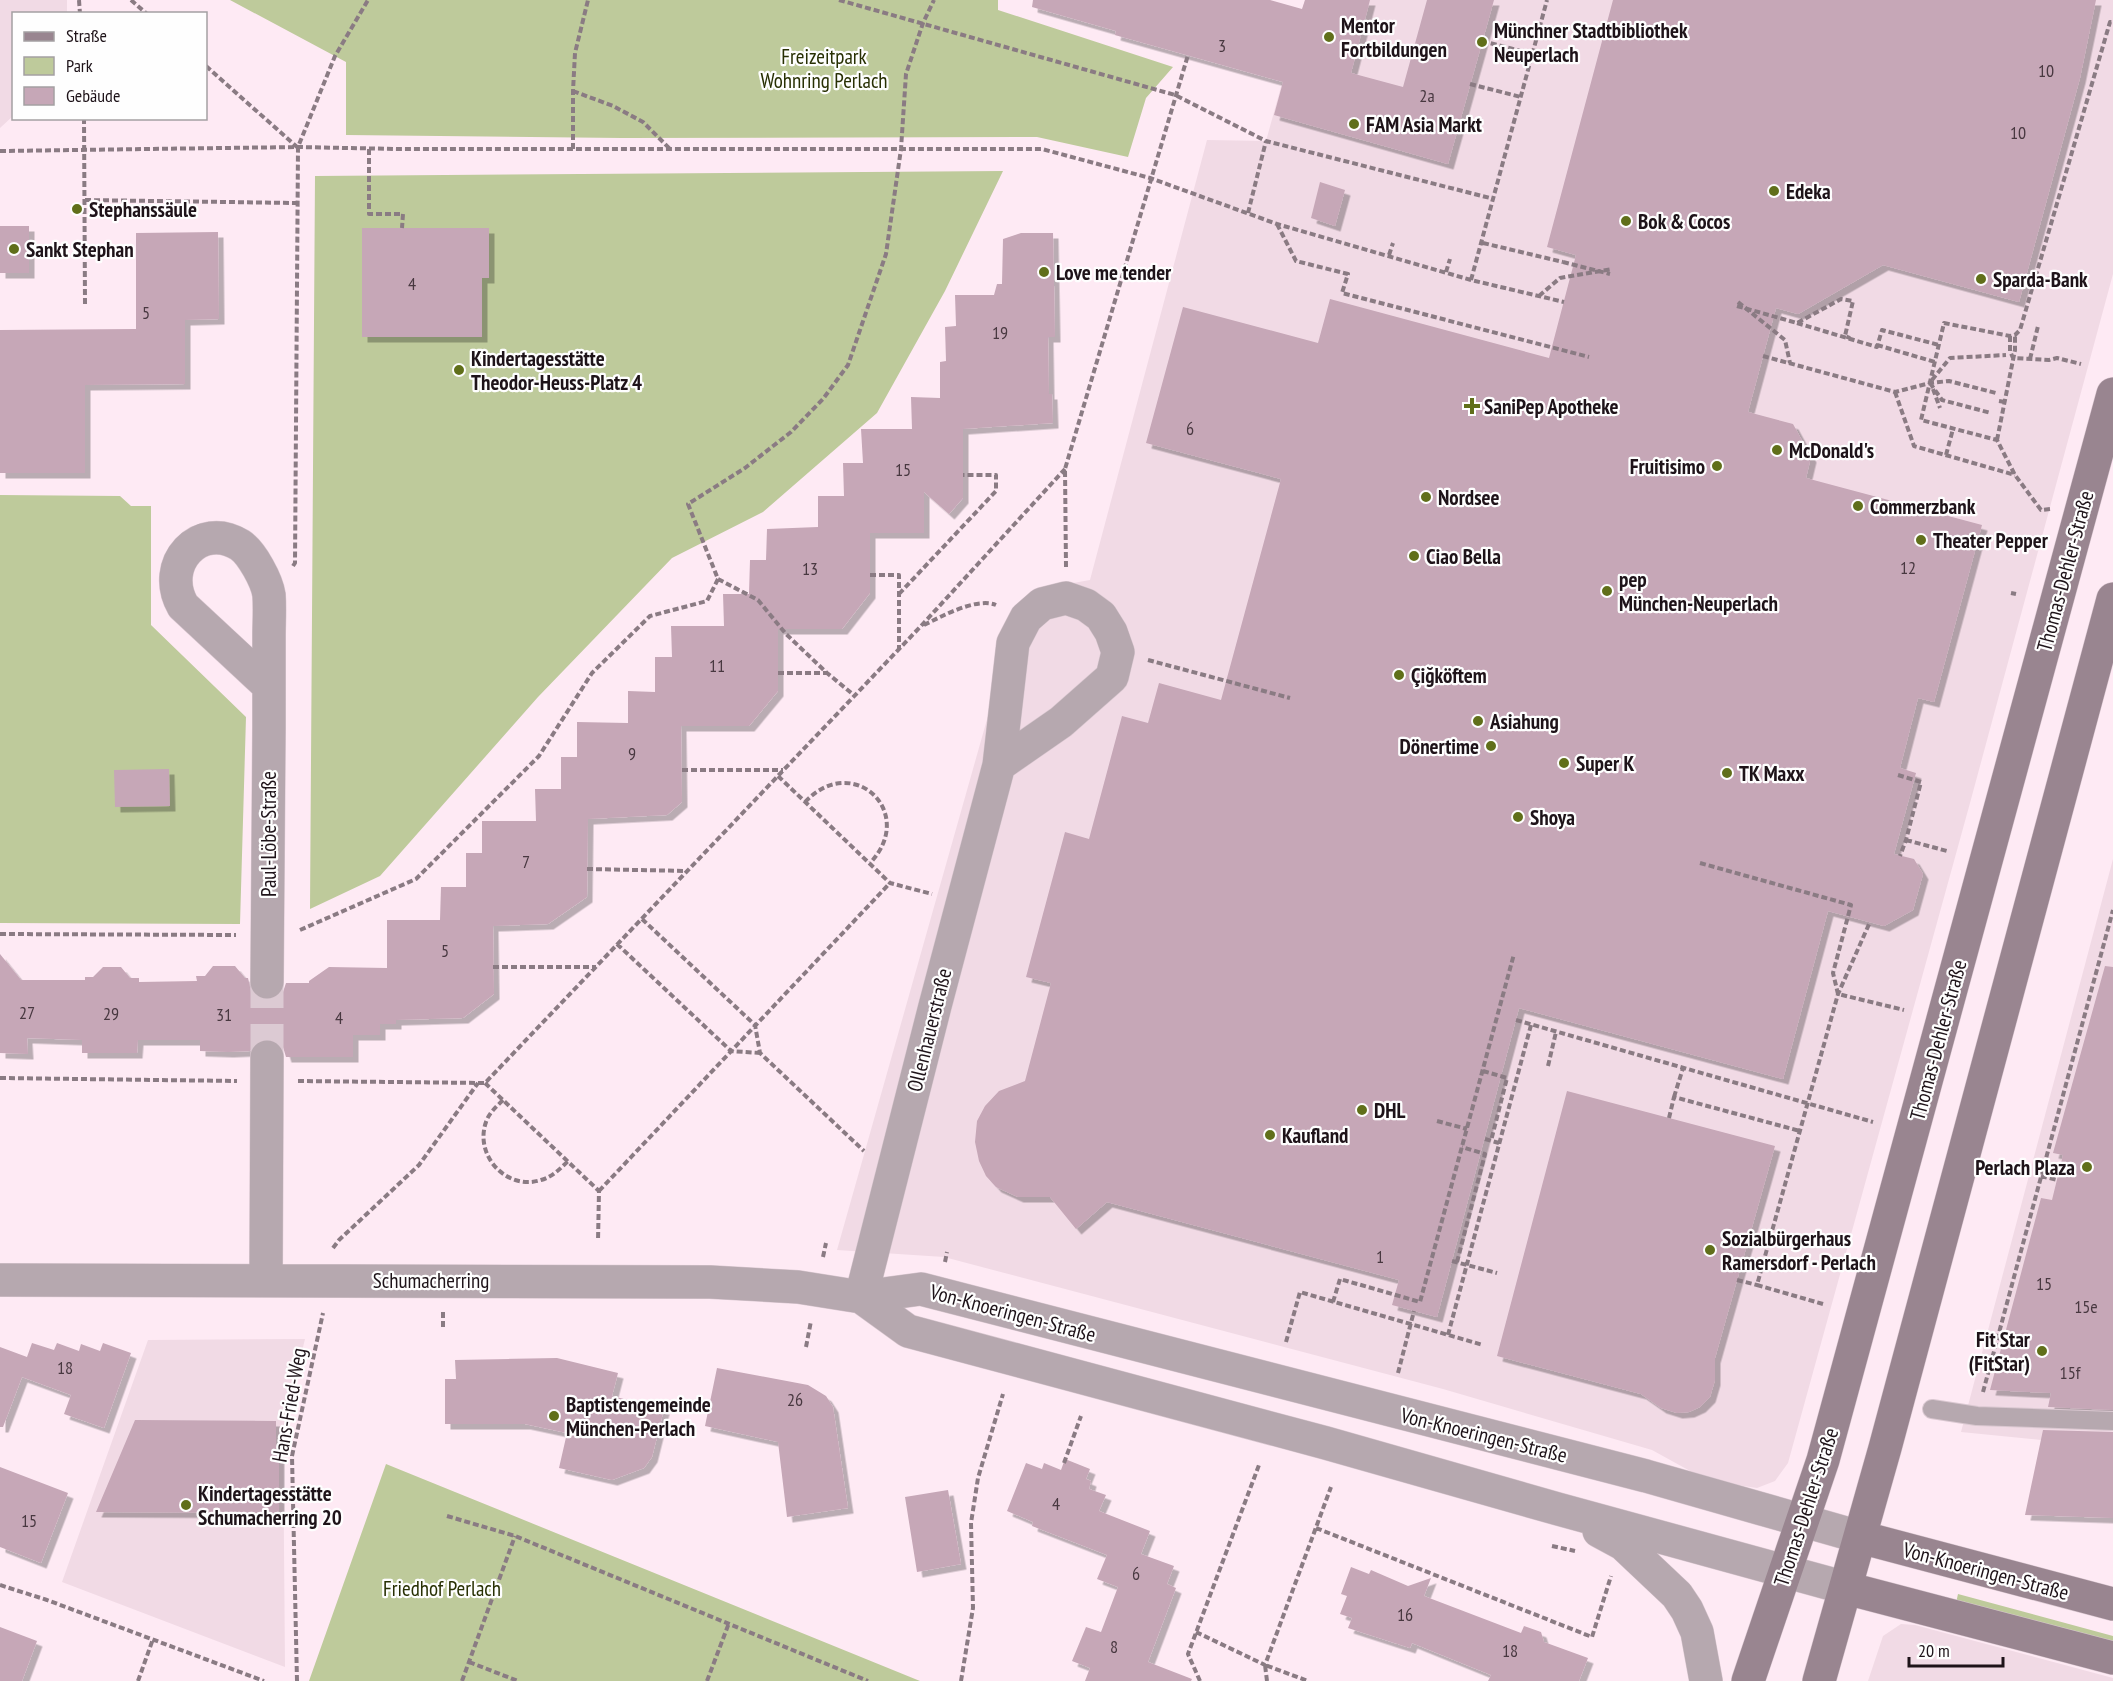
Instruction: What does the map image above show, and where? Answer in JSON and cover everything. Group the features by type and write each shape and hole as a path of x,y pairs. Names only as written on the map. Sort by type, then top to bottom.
{"main road":[{"name":"Thomas-Dehler-Straße","path":"1748,1681 1823,1460 2113,394"},
{"path":"1819,1681 1860,1537 2113,599"},
{"name":"Von-Knoeringen-Straße","path":"1860,1537 2113,1604"},
{"path":"1846,1588 2113,1658"}],"street":[{"name":"Paul-Löbe-Straße","path":"267,982 268,935 269,686 269,594 253,558 246,550 229,540 217,538 195,544 179,562 175,576 175,586 183,606 269,686"},
{"path":"999,765 1061,722 1112,676 1118,652 1111,632 1101,616 1086,605 1066,598 1042,604 1026,618"},
{"name":"Ollenhauerstraße","path":"861,1297 999,765 1013,643 1026,618"},
{"path":"261,1073 266,1280"},
{"name":"Schumacherring","path":"0,1280 710,1281 798,1287 861,1297"},
{"name":"Von-Knoeringen-Straße","path":"861,1297 921,1289 1646,1476 1802,1521"},
{"path":"861,1297 909,1331 1326,1443 1846,1588"},
{"path":"1558,1509 1623,1544 1677,1595 1697,1632 1706,1681"},
{"path":"1802,1521 1860,1537"}],"lane":[{"path":"2082,506 2094,488 2107,475"},
{"path":"1932,1409 1977,1416 2113,1421"}],"path":[{"path":"131,0 145,12"},
{"path":"269,594 296,563 298,147 336,56 368,0"},
{"path":"573,149 575,52 588,0"},
{"path":"838,0 1175,95 1266,141 1494,199"},
{"path":"855,696 786,634 758,600 718,579 688,504 745,468 791,432 823,399 848,365 886,254 901,149 906,74 923,23 934,0"},
{"path":"1471,280 1483,243 1547,0"},
{"path":"1997,440 1921,420 1944,322 2012,335 2020,330 2110,22 2113,22"},
{"path":"1482,41 1533,54"},
{"path":"1066,598 1065,469 1188,55"},
{"path":"207,67 298,147"},
{"path":"1470,84 1521,97"},
{"path":"573,91 613,106 643,122 670,149"},
{"path":"84,120 85,304"},
{"path":"1248,213 1266,141"},
{"path":"0,151 298,147 369,149 1042,149 1150,178 1277,224 1471,280 1564,302"},
{"path":"369,149 369,214 403,214 402,228"},
{"path":"85,200 298,203"},
{"path":"1277,224 1296,261 1348,274 1342,293 1589,357"},
{"path":"1389,255 1393,243"},
{"path":"1483,243 1611,271 1560,278 1539,296"},
{"path":"1446,272 1450,259"},
{"path":"1797,322 1841,299 1853,301 1845,336 1935,362"},
{"path":"1790,363 1785,340 1738,304 1877,347 1882,330 1901,337 1939,345"},
{"path":"1957,333 1959,325"},
{"path":"2030,359 2038,326"},
{"path":"2012,335 2010,351 2013,358 1997,440 2015,475 2042,510"},
{"path":"1930,383 1950,358 2006,355"},
{"path":"1763,356 1895,392 1930,383 1949,381 1996,393"},
{"path":"2013,358 2049,360 2057,358 2081,364"},
{"path":"1930,383 1942,400 1991,413"},
{"path":"1930,383 1940,408"},
{"path":"1895,392 1914,446 2015,475"},
{"path":"1999,401 2005,402"},
{"path":"1946,455 1953,429"},
{"path":"485,1083 855,696 1065,469"},
{"path":"899,594 996,491 996,475 963,475"},
{"path":"870,575 899,575 899,649"},
{"path":"0,934 287,936 416,879 539,756 592,673 650,616 707,602 718,579"},
{"path":"921,626 956,609 990,603 1026,618"},
{"path":"1118,652 1290,698"},
{"path":"778,673 827,673"},
{"path":"682,770 784,770"},
{"path":"1898,775 1922,782 1906,840 1899,856"},
{"path":"778,776 890,883 935,895"},
{"path":"805,802 815,791 829,784 844,782 859,785 872,794 881,804 888,829 879,854 870,863"},
{"path":"1906,840 1947,851"},
{"path":"1700,863 1851,905 1833,973 1838,994"},
{"path":"587,869 688,871"},
{"path":"598,1241 599,1191 890,883"},
{"path":"1977,1416 2113,910"},
{"path":"642,918 755,1025 760,1053 858,1145"},
{"path":"1757,1285 1838,994 1870,922"},
{"path":"2107,935 2113,937"},
{"path":"617,944 731,1051 760,1053"},
{"path":"1333,1302 1340,1279 1420,1302 1514,954"},
{"path":"493,967 596,967"},
{"path":"1838,994 1904,1010"},
{"path":"1516,1020 1873,1122"},
{"path":"1448,1335 1531,1025"},
{"path":"1548,1066 1556,1032"},
{"path":"1669,1118 1683,1068"},
{"path":"1483,1071 1507,1078 1491,1141"},
{"path":"0,1078 261,1073 485,1083 599,1191"},
{"name":"Hans-Fried-Weg","path":"297,1681 292,1456 326,1300 327,1256 339,1240 419,1165 478,1083"},
{"path":"1674,1097 1800,1131"},
{"path":"502,1100 486,1122 483,1135 484,1148 498,1171 511,1179 526,1182 541,1181 555,1174 568,1161"},
{"path":"1437,1121 1467,1129"},
{"path":"1485,1139 1499,1143"},
{"path":"1462,1147 1485,1154 1455,1261 1497,1273"},
{"path":"2042,1176 2057,1180"},
{"path":"1737,1280 1823,1304"},
{"path":"1287,1342 1300,1292 1483,1346"},
{"path":"1398,1373 1414,1311"},
{"path":"806,1347 813,1313"},
{"path":"961,1681 973,1608 971,1523 978,1478 1003,1394"},
{"path":"1064,1463 1081,1416"},
{"path":"1200,1681 1188,1654 1259,1465"},
{"path":"1267,1681 1265,1665 1331,1487"},
{"path":"447,1516 514,1536 868,1681"},
{"path":"1316,1528 1592,1637 1612,1572"},
{"path":"462,1681 514,1536"},
{"path":"0,1585 47,1600 264,1681"},
{"path":"707,1681 729,1623"},
{"path":"1196,1632 1265,1665 1308,1681"},
{"path":"138,1681 153,1639"},
{"path":"469,1662 518,1681"}],"shaded area":[{"path":"0,0 67,0 67,12 12,12 12,117 0,128"},
{"path":"1305,0 2113,0 2113,274 1788,1463 1775,1481 1757,1488 1701,1477 1652,1450 1443,1389 944,1257 837,1250 999,677 1062,585 1090,580 1207,140 1266,141"},
{"name":"Perlach Plaza","path":"2113,859 2113,1442 2041,1440 1961,1432"},
{"name":"Kindertagesstätte Schumacherring 20","path":"305,1339 283,1429 285,1667 62,1582 148,1340"},
{"path":"1901,1624 1915,1625 2113,1678 2113,1681 1868,1681 1883,1636"}],"green space":[{"name":"Freizeitpark Wohnring Perlach","path":"230,0 998,0 998,10 1173,67 1146,98 1128,157 1037,137 622,138 346,135 346,62"},
{"path":"1003,171 945,291 877,413 763,512 672,558 538,697 380,876 310,909 315,176"},
{"path":"0,495 120,496 131,506 151,506 151,625 246,717 240,924 0,923"},
{"name":"Friedhof Perlach","path":"386,1464 455,1492 920,1681 309,1681"},
{"path":"1958,1594 2113,1636 2113,1646 1956,1603"}],"building":[{"path":"1033,0 1270,0 1302,9 1305,0 1370,0 1351,73 1403,87 1427,0 1494,0 1448,164 1274,115 1283,82 1115,35 1116,31 1032,7"},
{"name":"pep München-Neuperlach","path":"1613,0 2096,0 2080,78 2019,302 1883,265 1798,314 1776,308 1748,412 1793,424 1811,457 1806,478 1982,525 1934,702 1918,698 1900,768 1916,773 1894,854 1914,859 1923,874 1913,910 1884,926 1828,911 1783,1079 1519,1008 1437,1317 1392,1305 1399,1280 1107,1202 1076,1229 1050,1197 1018,1197 996,1187 986,1176 979,1161 975,1142 977,1121 985,1106 999,1091 1025,1081 1051,983 1026,977 1065,832 1089,839 1122,716 1148,723 1159,683 1221,700 1281,479 1146,443 1183,307 1318,343 1330,299 1549,358 1576,255 1547,247"},
{"path":"1320,182 1345,190 1335,226 1311,218"},
{"name":"Sankt Stephan","path":"0,226 29,226 29,273 0,273"},
{"path":"362,228 489,228 489,278 482,278 482,337 362,337"},
{"path":"218,232 219,319 185,320 185,384 85,385 85,473 0,473 0,330 136,329 136,233"},
{"path":"1021,233 1053,233 1055,337 1048,337 1049,394 1052,394 1053,423 963,429 963,498 949,514 924,492 924,533 870,533 870,593 842,629 778,629 778,691 749,726 681,726 682,802 667,815 588,819 587,897 548,924 493,926 494,994 463,1018 396,1020 396,1024 380,1024 380,1035 353,1035 353,1057 286,1057 283,1047 277,1041 268,1038 257,1041 250,1051 200,1051 200,1040 138,1040 137,1053 82,1053 82,1040 27,1038 28,1054 0,1053 0,954 21,980 85,980 85,977 93,977 103,967 121,967 130,978 139,978 139,982 197,981 196,976 205,976 213,966 235,966 245,978 248,978 251,992 266,1001 277,998 283,992 286,983 309,983 329,967 387,968 387,920 440,920 441,887 466,887 466,853 482,853 482,821 536,821 535,789 561,789 561,757 577,757 577,722 628,723 628,691 655,692 655,657 672,657 671,626 724,626 723,594 749,594 750,560 766,560 767,529 818,527 818,496 844,496 843,463 863,463 861,429 912,429 911,397 940,398 940,362 946,361 945,327 956,326 955,295 994,295 997,284 1002,284 1003,239"},
{"path":"169,769 170,806 115,807 114,770"},
{"name":"Perlach Plaza","path":"2105,966 2113,967 2113,1410 2048,1407 2051,1393 1990,1390 2041,1198 2052,1200 2063,1155 2053,1153"},
{"name":"Sozialbürgerhaus Ramersdorf - Perlach","path":"1567,1091 1775,1146 1715,1358 1715,1380 1710,1397 1700,1407 1689,1412 1677,1413 1661,1408 1641,1394 1497,1356"},
{"path":"32,1343 54,1350 57,1343 79,1351 81,1344 100,1351 103,1343 131,1353 104,1428 64,1414 71,1395 22,1377 3,1427 0,1427 0,1347 27,1357"},
{"name":"Baptistengemeinde München-Perlach","path":"557,1358 618,1373 612,1396 664,1409 652,1457 644,1468 612,1480 559,1468 567,1433 525,1424 445,1424 445,1379 456,1379 455,1360"},
{"path":"717,1368 808,1385 826,1396 833,1407 848,1508 787,1517 778,1442 705,1426"},
{"path":"135,1420 276,1421 276,1453 279,1453 279,1513 96,1512"},
{"path":"2043,1430 2113,1432 2113,1518 2025,1515"},
{"path":"1065,1459 1090,1469 1086,1479 1091,1481 1089,1489 1106,1495 1099,1511 1150,1531 1141,1554 1174,1566 1167,1584 1176,1588 1148,1662 1192,1679 1191,1681 1085,1681 1090,1668 1072,1661 1086,1627 1101,1632 1118,1587 1097,1579 1107,1555 1032,1526 1033,1522 1007,1511 1026,1463 1042,1469 1044,1463 1061,1470"},
{"path":"0,1467 68,1493 41,1563 0,1547"},
{"path":"948,1490 961,1564 917,1572 905,1497"},
{"path":"1351,1567 1369,1574 1371,1570 1408,1586 1431,1578 1424,1596 1521,1633 1524,1626 1541,1632 1544,1642 1588,1658 1579,1681 1488,1681 1491,1675 1412,1643 1410,1648 1348,1628 1352,1618 1340,1614 1347,1596 1341,1594"},
{"path":"0,1627 37,1641 22,1681 0,1681"}],"tunnel":[{"path":"267,982 267,1057"}],"place":[{"name":"Mentor Fortbildungen","path":"1329,37"},
{"name":"Münchner Stadtbibliothek Neuperlach","path":"1482,42"},
{"name":"FAM Asia Markt","path":"1354,124"},
{"name":"Edeka","path":"1774,191"},
{"name":"Stephanssäule","path":"77,209"},
{"name":"Bok & Cocos","path":"1626,221"},
{"name":"Sankt Stephan","path":"14,249"},
{"name":"Love me tender","path":"1044,272"},
{"name":"Sparda-Bank","path":"1981,279"},
{"name":"Kindertagesstätte Theodor-Heuss-Platz 4","path":"459,370"},
{"name":"SaniPep Apotheke","path":"1472,406"},
{"name":"McDonald's","path":"1777,450"},
{"name":"Fruitisimo","path":"1717,466"},
{"name":"Nordsee","path":"1426,497"},
{"name":"Commerzbank","path":"1858,506"},
{"name":"Theater Pepper","path":"1921,540"},
{"name":"Ciao Bella","path":"1414,556"},
{"name":"pep München-Neuperlach","path":"1607,591"},
{"name":"Çiğköftem","path":"1399,675"},
{"name":"Asiahung","path":"1478,721"},
{"name":"Dönertime","path":"1491,746"},
{"name":"Super K","path":"1564,763"},
{"name":"TK Maxx","path":"1727,773"},
{"name":"Shoya","path":"1518,817"},
{"name":"DHL","path":"1362,1110"},
{"name":"Kaufland","path":"1270,1135"},
{"name":"Perlach Plaza","path":"2087,1167"},
{"name":"Sozialbürgerhaus Ramersdorf - Perlach","path":"1710,1250"},
{"name":"Fit Star (FitStar)","path":"2042,1351"},
{"name":"Baptistengemeinde München-Perlach","path":"554,1416"},
{"name":"Kindertagesstätte Schumacherring 20","path":"186,1505"}]}
